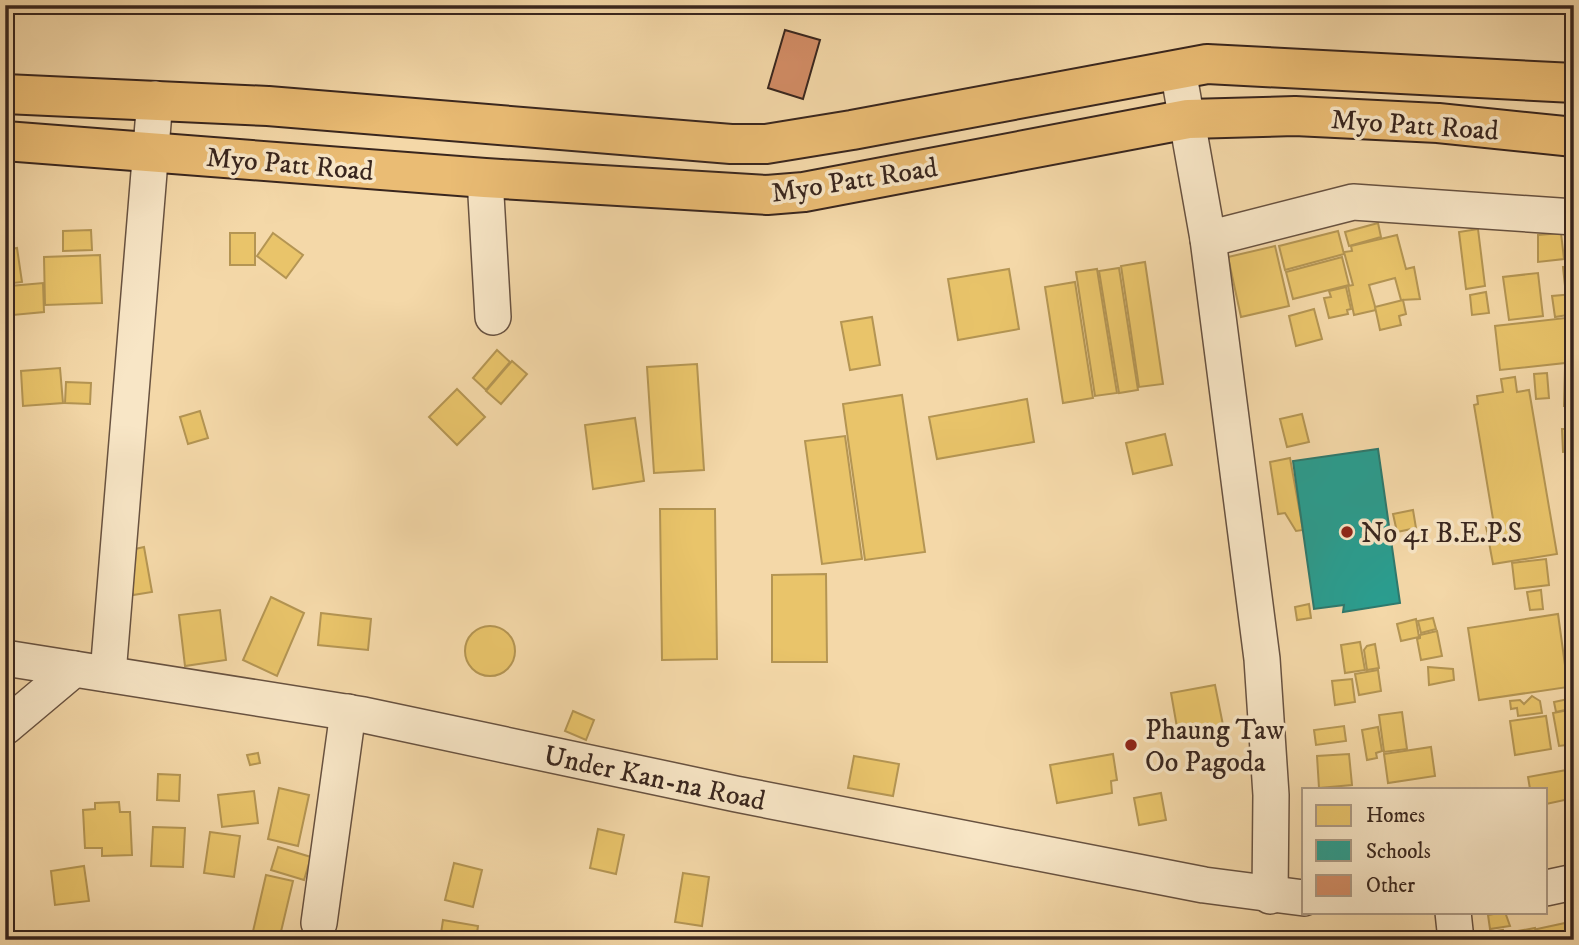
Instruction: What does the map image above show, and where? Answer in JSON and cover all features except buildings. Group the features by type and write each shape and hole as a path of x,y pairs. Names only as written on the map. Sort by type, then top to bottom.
{"main road":[{"name":"Myo Patt Road","path":"5,94 155,99 731,144 766,144 1036,98 1208,64 1574,83"},
{"name":"Myo Patt Road","path":"5,141 485,178 767,195 804,192 1188,119 1308,116 1438,123 1574,137"},
{"path":"766,144 767,195"}],"street":[{"path":"1178,70 1208,239 1262,659 1271,796 1270,896"},
{"path":"5,727 91,672 155,99"},
{"path":"485,178 492,317"},
{"path":"1208,239 1353,202 1574,217"},
{"name":"Under Kan-na Road","path":"5,658 348,712 736,794 1270,896 1302,898"},
{"path":"319,923 348,712"},
{"path":"1548,888 1574,882"},
{"path":"1453,914 1456,940"}],"place":[{"name":"No 41 B.E.P.S","path":"1347,532"},
{"name":"Phaung Taw Oo Pagoda","path":"1131,745"}]}
